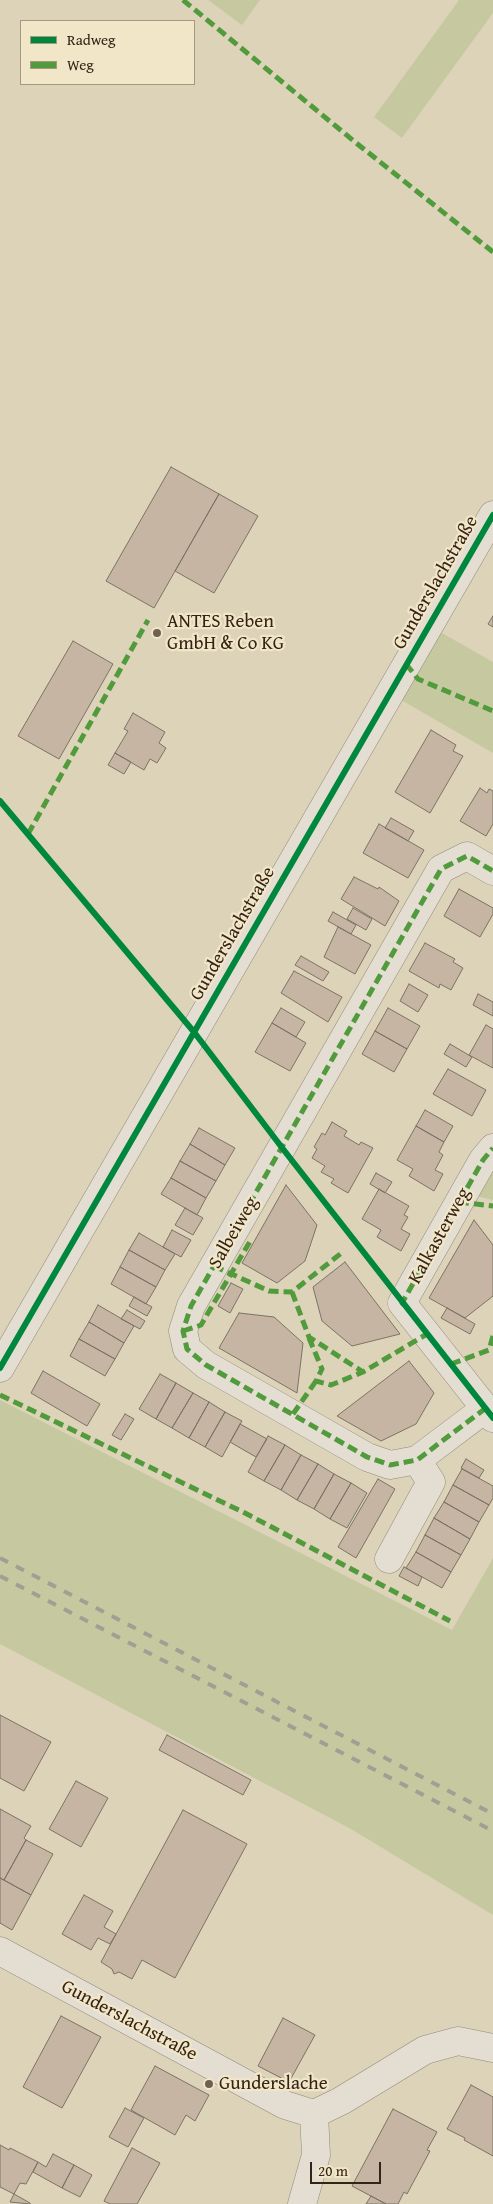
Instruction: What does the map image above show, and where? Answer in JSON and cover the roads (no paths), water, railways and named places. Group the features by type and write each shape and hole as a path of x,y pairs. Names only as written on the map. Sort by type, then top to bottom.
{"street":[{"name":"Gunderslachstraße","path":"0,1368 491,524"},
{"name":"Salbeiweg","path":"489,1413 417,1460 390,1465 367,1457 206,1365 187,1349 183,1332 191,1306 441,869 467,856 493,871"},
{"name":"Kalkasterweg","path":"489,1413 402,1303 483,1160 493,1148"},
{"path":"389,1559 431,1482 417,1460"},
{"name":"Gunderslachstraße","path":"0,1951 285,2105 314,2114"},
{"path":"302,2204 316,2154 314,2114 341,2101 425,2050 458,2041 493,2048"}],"railway":[{"path":"0,1558 493,1814"},
{"path":"0,1576 493,1831"}],"place":[{"name":"ANTES Reben GmbH & Co KG","path":"157,633"},
{"name":"Gunderslache","path":"209,2084"}]}
